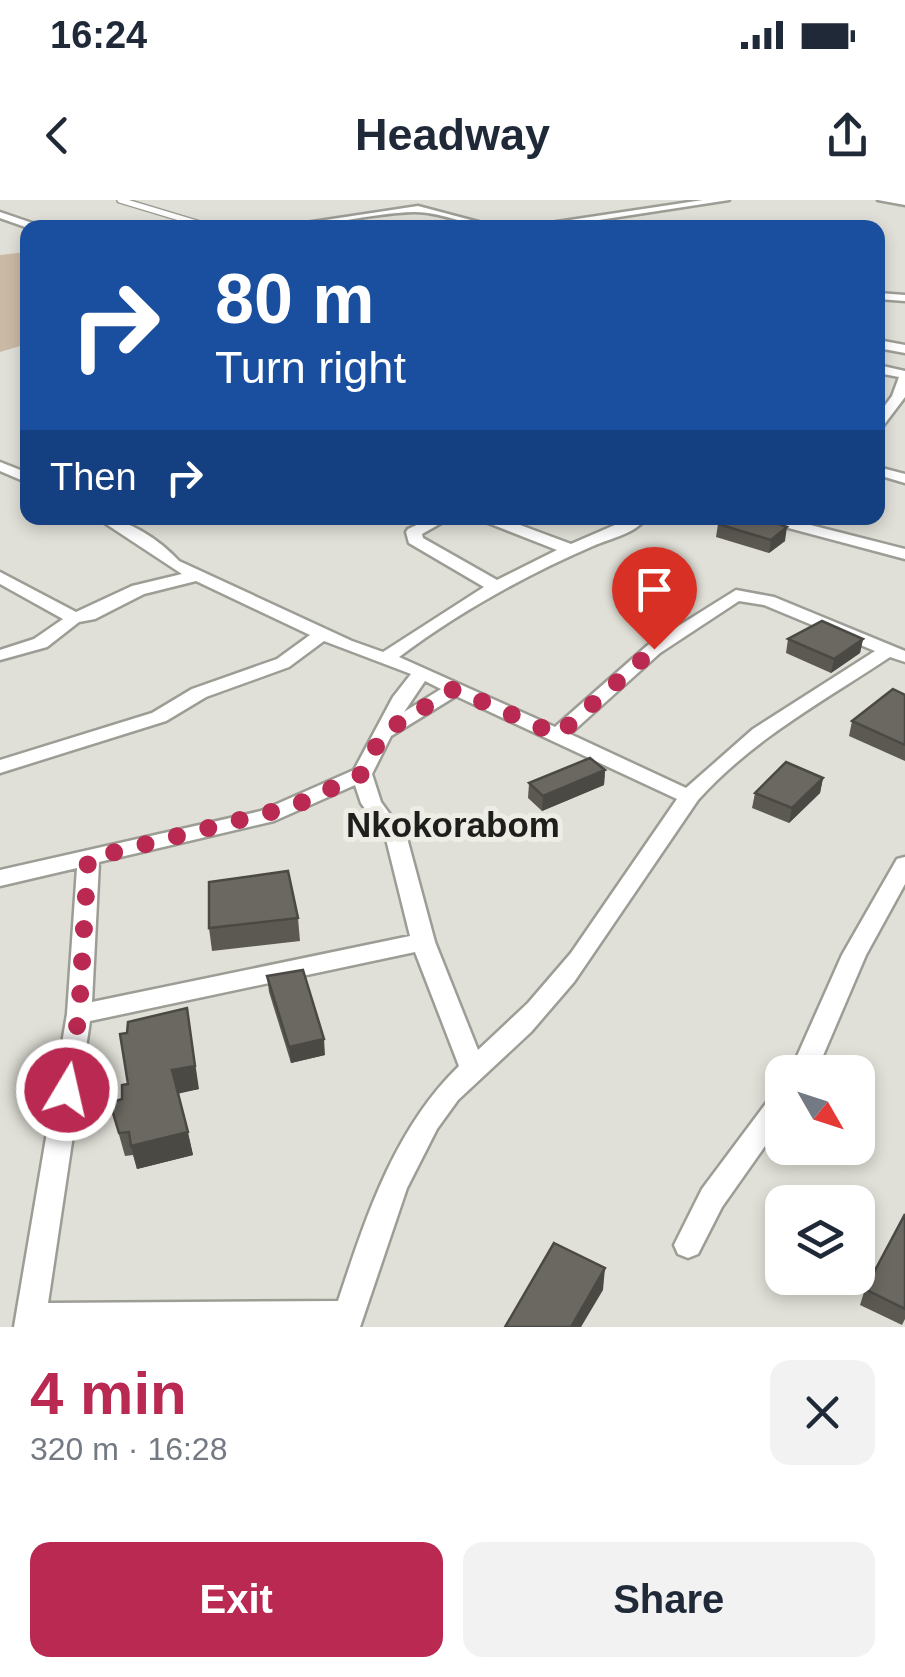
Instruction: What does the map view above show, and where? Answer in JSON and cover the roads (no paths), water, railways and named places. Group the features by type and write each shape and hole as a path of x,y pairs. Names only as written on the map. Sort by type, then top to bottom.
{"street":[{"path":"580,220 724,200"},
{"path":"883,200 905,202"},
{"path":"337,220 418,209 463,220"},
{"path":"885,414 898,397 905,377"},
{"path":"116,525 196,576 323,634 422,672 689,797"},
{"path":"428,525 414,532 415,540 498,588"},
{"path":"506,525 574,551"},
{"path":"386,658 428,627 498,588 632,525"},
{"path":"794,525 905,554"},
{"path":"0,577 73,618 89,616 138,590 196,576"},
{"path":"558,735 654,649 736,595 768,602 897,653"},
{"path":"0,655 43,642 62,632 73,618"},
{"path":"0,767 159,717 199,694 283,663 323,634"},
{"path":"88,859 79,1014 30,1322 135,1314 347,1321 424,1122 447,1090 528,1022 578,960 689,797 742,743 897,653"},
{"path":"0,878 267,816 362,774 402,696 422,672"},
{"path":"383,733 454,689"},
{"path":"362,774 371,802 396,838 424,942 473,1069"},
{"path":"810,1055 854,954 905,864"},
{"path":"79,1014 424,942"},
{"path":"688,1246 712,1198 765,1125"}],"lane":[{"path":"120,200 186,220"}],"district":[{"name":"Nkokorabom","path":"453,825"}]}
